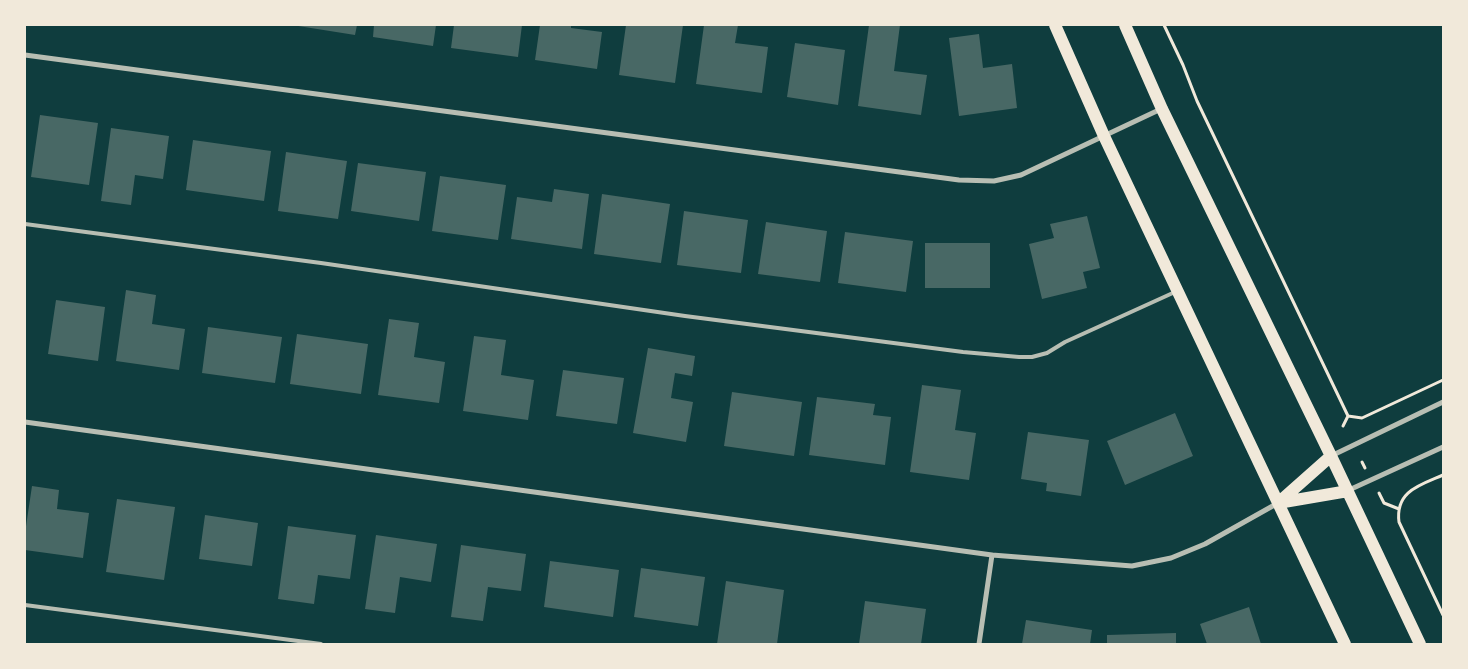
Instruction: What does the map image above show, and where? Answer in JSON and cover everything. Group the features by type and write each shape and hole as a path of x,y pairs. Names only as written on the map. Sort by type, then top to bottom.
{"main road":[{"path":"1055,25 1104,136 1345,644"},
{"path":"1125,25 1162,109 1332,456 1420,644"},
{"path":"1278,503 1332,456"},
{"path":"1278,503 1348,491"}],"street":[{"path":"25,54 959,180 994,182 1020,175 1162,109"},
{"path":"1332,456 1443,402"},
{"path":"25,422 992,555 1132,566 1171,558 1205,544 1278,503"},
{"path":"1348,491 1443,447"},
{"path":"979,644 992,555"}],"lane":[{"path":"25,224 321,263 694,318 963,352 1019,357 1032,357 1047,353 1065,342 1177,291"},
{"path":"25,605 321,644"}],"path":[{"path":"1164,25 1197,101 1348,416"},
{"path":"1348,416 1362,418 1443,380"},
{"path":"1343,426 1348,416"},
{"path":"1443,475 1408,492 1399,505 1398,514 1398,522 1443,615"}],"building":[{"path":"292,25 357,25 355,35"},
{"path":"374,25 436,25 433,46 373,37"},
{"path":"454,25 522,25 518,57 451,48"},
{"path":"540,25 571,25 571,28 602,32 597,69 535,60"},
{"path":"626,25 683,25 675,83 619,75"},
{"path":"704,25 738,25 735,43 768,47 762,93 696,84"},
{"path":"869,25 900,25 894,71 927,75 921,115 858,106"},
{"path":"979,34 983,68 1012,64 1017,108 959,116 949,38"},
{"path":"795,43 845,50 838,105 787,97"},
{"path":"40,115 98,123 89,185 31,177"},
{"path":"111,128 169,136 163,179 135,175 131,205 101,201"},
{"path":"193,140 271,151 264,201 186,190"},
{"path":"286,152 347,161 338,219 278,211"},
{"path":"358,163 426,172 419,221 351,211"},
{"path":"440,176 506,185 498,240 432,231"},
{"path":"554,189 589,194 582,249 511,239 517,197 552,202"},
{"path":"602,194 670,204 661,263 594,254"},
{"path":"684,211 748,220 741,273 677,265"},
{"path":"1087,216 1100,268 1083,272 1087,288 1042,299 1029,244 1054,238 1050,224"},
{"path":"766,222 827,231 820,282 758,274"},
{"path":"845,232 913,241 906,292 838,283"},
{"path":"925,243 990,243 990,288 925,288"},
{"path":"126,290 156,295 152,324 185,329 179,370 116,361"},
{"path":"56,300 105,307 98,361 48,354"},
{"path":"389,319 419,323 414,357 445,362 439,403 378,395"},
{"path":"208,327 282,337 275,383 202,373"},
{"path":"297,334 368,344 361,394 290,384"},
{"path":"474,336 506,340 501,375 534,380 528,420 463,411"},
{"path":"648,348 695,356 692,376 675,373 671,398 693,402 686,442 633,433"},
{"path":"563,370 624,378 617,424 556,416"},
{"path":"922,385 961,390 955,430 976,433 969,480 910,472"},
{"path":"732,392 802,402 794,456 724,446"},
{"path":"817,397 875,404 873,415 891,417 885,465 809,455"},
{"path":"1175,413 1193,456 1125,485 1107,441"},
{"path":"1028,432 1089,440 1081,496 1046,491 1047,483 1021,479"},
{"path":"32,486 59,490 57,509 89,513 83,558 25,550 25,533"},
{"path":"117,499 175,507 164,580 106,572"},
{"path":"205,515 258,523 252,566 199,559"},
{"path":"288,526 356,535 350,579 318,575 314,604 278,599"},
{"path":"376,535 437,544 431,582 400,577 395,613 365,609"},
{"path":"461,545 526,554 521,591 488,587 483,621 451,617"},
{"path":"550,561 619,570 613,617 544,607"},
{"path":"641,568 705,577 698,626 634,617"},
{"path":"726,581 784,590 777,644 717,644"},
{"path":"865,601 926,609 921,644 859,644"},
{"path":"1249,607 1261,644 1207,644 1200,624"},
{"path":"1026,620 1092,630 1090,644 1022,644"},
{"path":"1176,633 1176,644 1107,644 1107,635"}]}
